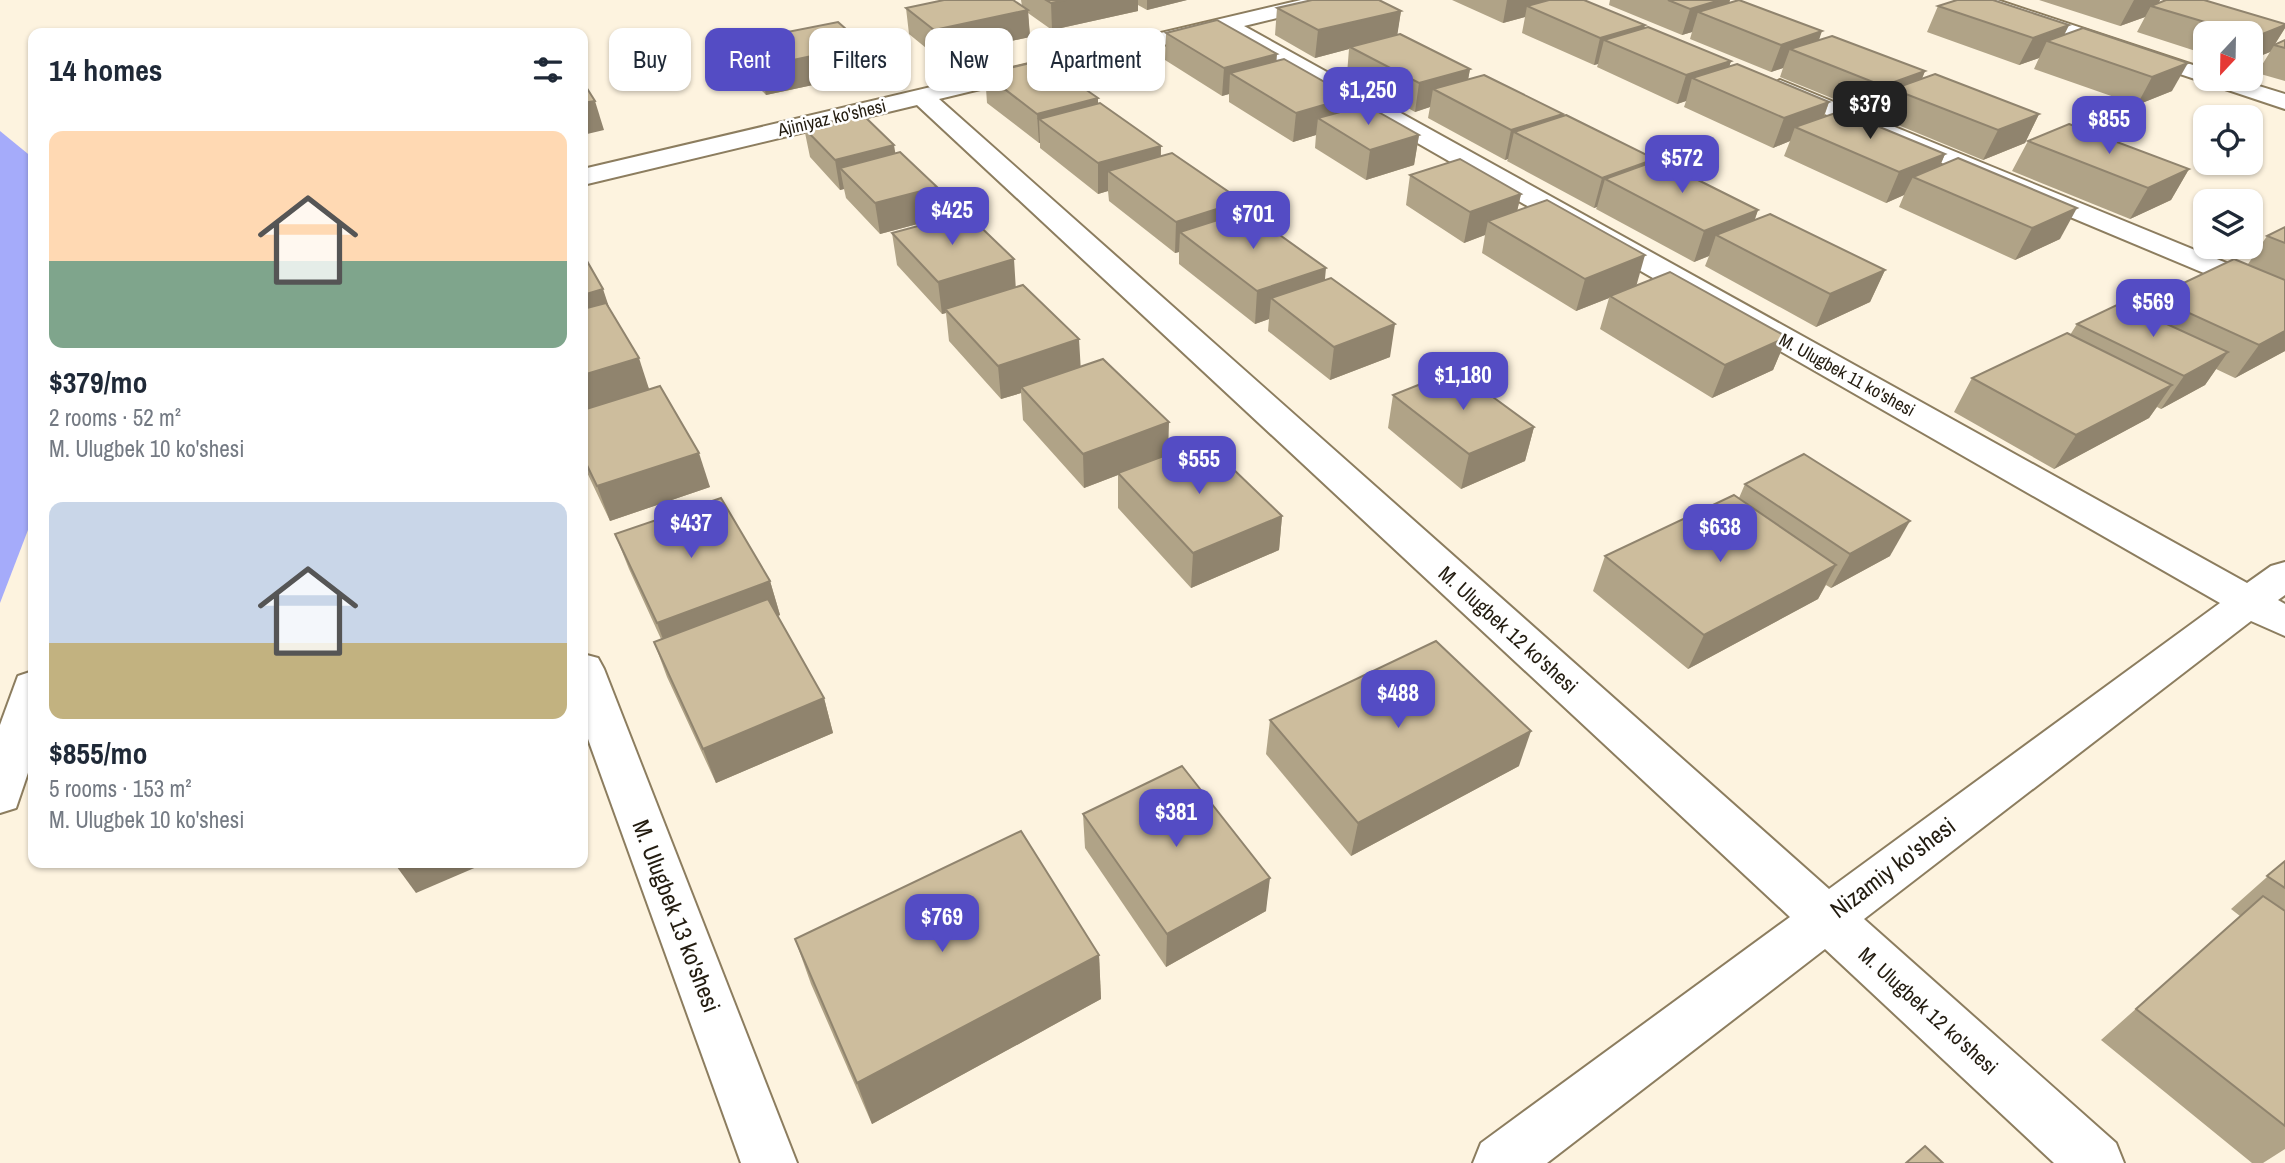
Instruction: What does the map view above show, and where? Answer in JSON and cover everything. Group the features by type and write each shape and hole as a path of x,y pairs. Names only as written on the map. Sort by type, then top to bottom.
{"street":[{"name":"Ajiniyaz ko'shesi","path":"588,176 1327,0"},
{"path":"1977,0 2193,72"},
{"name":"M. Ulugbek 11 ko'shesi","path":"1225,24 2273,599"},
{"path":"1761,80 2285,298"},
{"path":"2251,91 2285,102"},
{"name":"M. Ulugbek 12 ko'shesi","path":"921,96 2096,1163"},
{"name":"Nizamiy ko'shesi","path":"1501,1163 1825,919 2273,599"},
{"name":"M. Ulugbek 13 ko'shesi","path":"588,682 769,1163"},
{"path":"0,795 28,703"}],"water":[{"path":"0,131 28,154 28,530 0,603"}],"building":[{"path":"944,0 1013,0 1028,10 943,28 931,28 906,8"},
{"path":"1312,0 1379,0 1401,11 1318,30 1277,8"},
{"path":"1549,0 1584,0 1645,25 1600,38 1527,6"},
{"path":"1668,0 1720,0 1690,9"},
{"path":"1739,0 1822,31 1781,45 1698,12"},
{"path":"1957,0 1993,0 2069,25 2033,38 1938,6"},
{"path":"2166,0 2204,0 2285,25 2263,34 2263,21 2202,21 2151,6"},
{"path":"1217,20 1277,54 1224,68 1166,33"},
{"path":"838,22 845,28 809,28 809,57 795,60 795,30"},
{"path":"1648,27 1731,61 1686,75 1604,40"},
{"path":"2083,28 2188,63 2152,77 2047,41"},
{"path":"1400,34 1470,69 1419,83 1350,47"},
{"path":"1832,36 1925,71 1883,86 1790,49"},
{"path":"2285,40 2285,48 2274,45"},
{"path":"1284,59 1351,97 1296,113 1230,73"},
{"path":"1027,64 1027,91 1088,91 1098,98 1037,114 1007,91 1013,91 1013,67"},
{"path":"1737,64 1829,102 1784,118 1692,78"},
{"path":"1935,74 2039,114 1998,130 1893,89"},
{"path":"1484,75 1563,114 1511,130 1433,89"},
{"path":"588,90 595,101 588,102"},
{"path":"1100,103 1161,146 1098,163 1039,119"},
{"path":"1366,105 1419,135 1370,150 1318,118"},
{"path":"1841,111 1945,154 1899,172 1795,127"},
{"path":"862,114 894,145 835,160 804,128"},
{"path":"1566,115 1655,159 1602,178 1514,132"},
{"path":"2069,124 2189,169 2148,188 2028,141"},
{"path":"900,152 937,187 875,203 840,168"},
{"path":"1172,153 1242,201 1176,222 1108,171"},
{"path":"1958,158 2077,208 2032,228 1913,177"},
{"path":"1460,159 1521,194 1470,212 1410,175"},
{"path":"1658,160 1758,210 1704,231 1605,179"},
{"path":"1547,200 1645,255 1585,279 1488,221"},
{"path":"1246,211 1326,268 1257,291 1180,232"},
{"path":"966,213 1014,259 938,282 892,233"},
{"path":"1770,214 1885,270 1830,294 1716,235"},
{"path":"2285,227 2285,243 2267,236"},
{"path":"2234,259 2285,280 2285,331 2259,345 2154,297"},
{"path":"588,263 603,289 588,294"},
{"path":"1670,272 1787,337 1725,365 1610,296"},
{"path":"1331,278 1395,324 1334,347 1271,298"},
{"path":"1023,285 1079,339 998,366 945,309"},
{"path":"606,303 639,358 588,373 588,308"},
{"path":"2121,303 2228,352 2184,376 2077,324"},
{"path":"2067,333 2172,385 2076,435 1972,378"},
{"path":"1103,359 1169,422 1083,454 1021,387"},
{"path":"1456,370 1534,427 1469,454 1393,395"},
{"path":"660,386 699,453 597,486 588,467 588,408"},
{"path":"1204,441 1282,516 1193,553 1118,473"},
{"path":"1804,454 1910,521 1850,554 1745,484"},
{"path":"1734,495 1836,565 1704,635 1605,556"},
{"path":"721,498 770,581 657,623 615,534"},
{"path":"768,599 824,698 703,749 654,642"},
{"path":"1436,641 1531,731 1358,823 1270,720"},
{"path":"1182,766 1270,878 1167,934 1083,814"},
{"path":"1021,831 1099,955 857,1083 795,939"},
{"path":"2285,861 2285,888 2267,876"},
{"path":"2263,896 2285,911 2285,1126 2136,1009"},
{"path":"1925,1146 1943,1163 1906,1163"}]}
